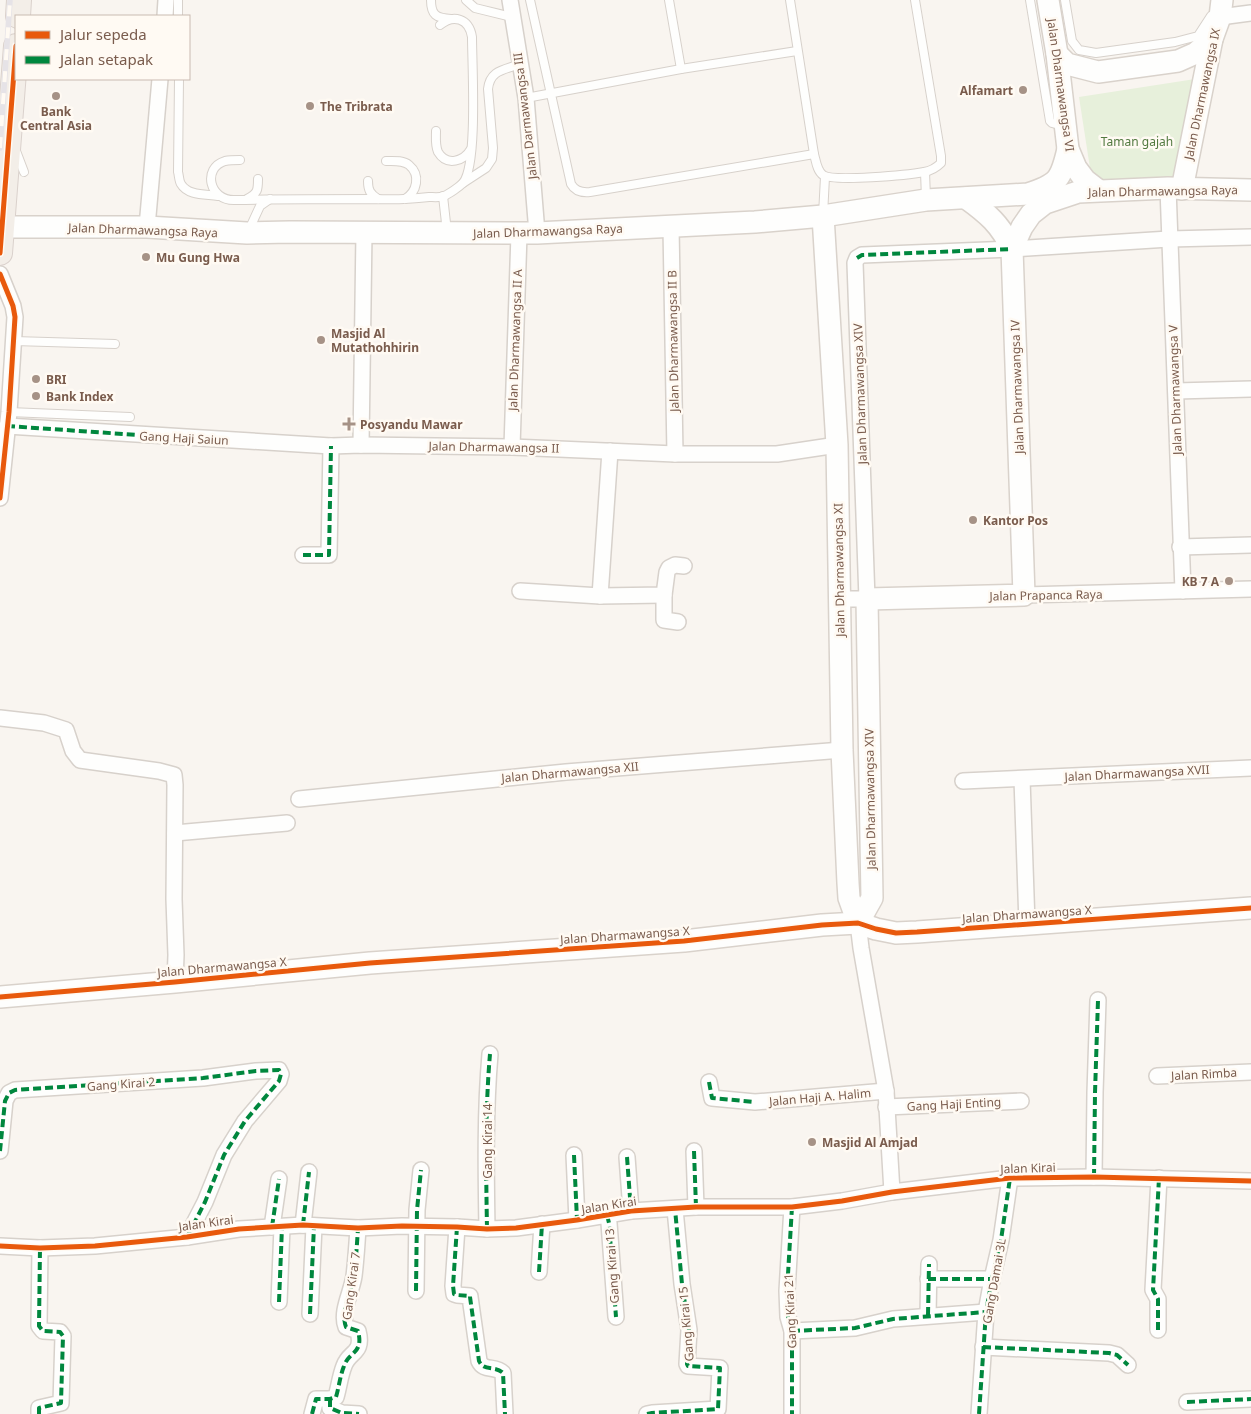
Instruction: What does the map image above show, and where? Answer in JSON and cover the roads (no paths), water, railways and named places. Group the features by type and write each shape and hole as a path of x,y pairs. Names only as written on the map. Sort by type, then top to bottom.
{"main road":[{"path":"18,15 19,0"},
{"path":"0,253 9,135 7,71 15,49"}],"street":[{"path":"165,15 166,0"},
{"name":"Jalan Darmawangsa III","path":"510,0 526,98 528,234"},
{"name":"Jalan Dharmawangsa VI","path":"1048,0 1057,54 1068,149 1076,168 1085,180 1098,190"},
{"path":"1219,6 1251,13"},
{"name":"Jalan Dharmawangsa IX","path":"1175,188 1219,6"},
{"path":"1057,54 1067,64 1098,72 1178,62 1196,53 1212,39"},
{"path":"147,228 160,80"},
{"name":"Jalan Dharmawangsa Raya","path":"1,227 147,228 247,233 528,234 755,222 823,216 926,200 1028,194 1056,182 1064,169 1068,149"},
{"name":"Jalan Dharmawangsa Raya","path":"1012,252 1022,227 1031,214 1045,203 1078,192 1175,188 1251,190"},
{"name":"Jalan Dharmawangsa V","path":"1175,188 1169,239 1183,591"},
{"path":"966,198 990,215 998,225 1012,252"},
{"name":"Jalan Dharmawangsa XI","path":"823,216 837,445 842,750 848,883 849,898 858,923"},
{"name":"Jalan Dharmawangsa II B","path":"671,227 674,454"},
{"path":"361,445 364,232"},
{"name":"Jalan Dharmawangsa II A","path":"512,447 528,234"},
{"name":"Jalan Dharmawangsa XIV","path":"858,923 872,898 867,599 855,263 857,258 862,255 1012,252 1169,239 1251,237"},
{"name":"Jalan Dharmawangsa IV","path":"1012,252 1024,595"},
{"path":"0,274 15,317 0,498"},
{"path":"1176,391 1251,388"},
{"name":"Gang Haji Saiun","path":"8,419 331,446 361,445"},
{"name":"Jalan Dharmawangsa II","path":"361,445 512,447 674,454 777,454 837,445"},
{"path":"303,555 329,555 331,446"},
{"path":"600,596 610,451"},
{"path":"1180,547 1251,545"},
{"path":"678,622 664,620 664,595 669,568 684,566"},
{"name":"Jalan Prapanca Raya","path":"840,599 1251,589"},
{"path":"520,591 600,596 664,595"},
{"path":"0,718 44,722 66,730 73,751 80,760 159,771 174,775 176,955 174,982"},
{"name":"Jalan Dharmawangsa XII","path":"299,799 566,772 842,750"},
{"name":"Jalan Dharmawangsa XVII","path":"963,781 1251,768"},
{"path":"1022,779 1027,924"},
{"path":"175,833 287,823"},
{"name":"Jalan Dharmawangsa X","path":"0,997 370,963 684,941 822,924 858,923 896,933 1251,908"},
{"path":"858,923 886,1091 892,1192"},
{"path":"1094,1177 1094,1093 1098,1000"},
{"name":"Gang Kirai 14","path":"487,1229 486,1145 487,1087 490,1054"},
{"name":"Gang Kirai 2","path":"0,1151 4,1101 9,1093 15,1090 203,1078 279,1070 281,1076 279,1081 245,1121 224,1154 205,1202 187,1237"},
{"name":"Jalan Rimba","path":"1157,1076 1251,1072"},
{"name":"Jalan Haji A. Halim","path":"710,1082 712,1098 754,1102 886,1091"},
{"name":"Gang Haji Enting","path":"886,1107 1021,1101"},
{"path":"694,1152 696,1207"},
{"path":"574,1154 576,1220"},
{"path":"627,1157 631,1211"},
{"path":"416,1291 416,1210 422,1170"},
{"path":"308,1172 310,1314"},
{"name":"Jalan Kirai","path":"0,1246 40,1248 95,1246 187,1237 239,1229 277,1227 358,1228 417,1226 487,1229 516,1228 631,1211 696,1207 792,1207 892,1192 1010,1178 1094,1177 1251,1181"},
{"name":"Gang Damai 3L","path":"979,1414 986,1312 1001,1240 1010,1178"},
{"path":"1158,1330 1158,1299 1153,1290 1159,1178"},
{"path":"279,1179 277,1227 279,1302"},
{"name":"Gang Kirai 21","path":"792,1207 787,1290 788,1317 792,1331 792,1414"},
{"name":"Gang Kirai 15","path":"647,1414 718,1409 720,1368 688,1366 687,1364 689,1330 682,1284 675,1209"},
{"name":"Gang Kirai 13","path":"607,1216 616,1317"},
{"path":"539,1272 542,1224"},
{"path":"458,1227 454,1294 470,1296 478,1362 484,1368 499,1369 503,1372 505,1414"},
{"name":"Gang Kirai 7","path":"319,1404 336,1397 346,1361 356,1352 358,1346 360,1336 358,1331 346,1327 344,1323 347,1300 354,1278 358,1228"},
{"path":"39,1414 39,1408 61,1403 63,1336 60,1332 43,1331 39,1326 40,1248"},
{"path":"928,1315 929,1264"},
{"path":"928,1279 992,1279"},
{"path":"792,1331 855,1328 893,1318 986,1312"},
{"path":"983,1347 1117,1354 1128,1365"},
{"path":"1187,1402 1251,1399"},
{"path":"319,1404 342,1413 360,1414"}],"lane":[{"path":"178,0 178,15"},
{"path":"431,0 431,9 434,14 439,17 463,21 471,30 473,116 469,170 463,183"},
{"path":"466,0 475,8 512,17"},
{"path":"530,0 571,184 574,189 582,192 814,154"},
{"path":"669,0 681,69"},
{"path":"790,0 814,154 819,172 826,177 864,178 925,172 941,163 942,156 915,0"},
{"path":"1030,0 1050,121 1066,126"},
{"path":"1065,0 1072,41 1079,50 1096,53 1175,42 1198,36 1219,6"},
{"path":"440,25 445,21 453,19"},
{"path":"526,98 681,69 797,51"},
{"path":"179,80 178,172 180,183 186,190 192,193 218,196 231,200 403,200 443,196 486,168 492,159 493,148 488,90 489,80 495,74 520,64"},
{"path":"436,131 437,149 445,159 458,161 464,158 471,149"},
{"path":"9,135 24,172"},
{"path":"218,196 211,184 214,170 224,161 240,160"},
{"path":"386,161 403,162 414,171 416,184 414,191 403,200"},
{"path":"925,172 926,200"},
{"path":"823,216 826,177"},
{"path":"246,200 254,195 258,189 258,179"},
{"path":"368,181 368,189 372,195 380,200"},
{"path":"443,196 447,233"},
{"path":"247,233 260,206 270,199"},
{"path":"14,341 115,344"},
{"path":"8,419 130,417"}],"railway":[{"path":"0,148 10,0"}],"place":[{"name":"Alfamart","path":"1023,90"},
{"name":"Bank Central Asia","path":"56,96"},
{"name":"The Tribrata","path":"310,106"},
{"name":"Mu Gung Hwa","path":"146,257"},
{"name":"Masjid Al Mutathohhirin","path":"321,340"},
{"name":"BRI","path":"36,379"},
{"name":"Bank Index","path":"36,396"},
{"name":"Posyandu Mawar","path":"349,424"},
{"name":"Kantor Pos","path":"973,520"},
{"name":"KB 7 A","path":"1229,581"},
{"name":"Masjid Al Amjad","path":"812,1142"}],"park label":[{"name":"Taman gajah","path":"1137,141"}]}
